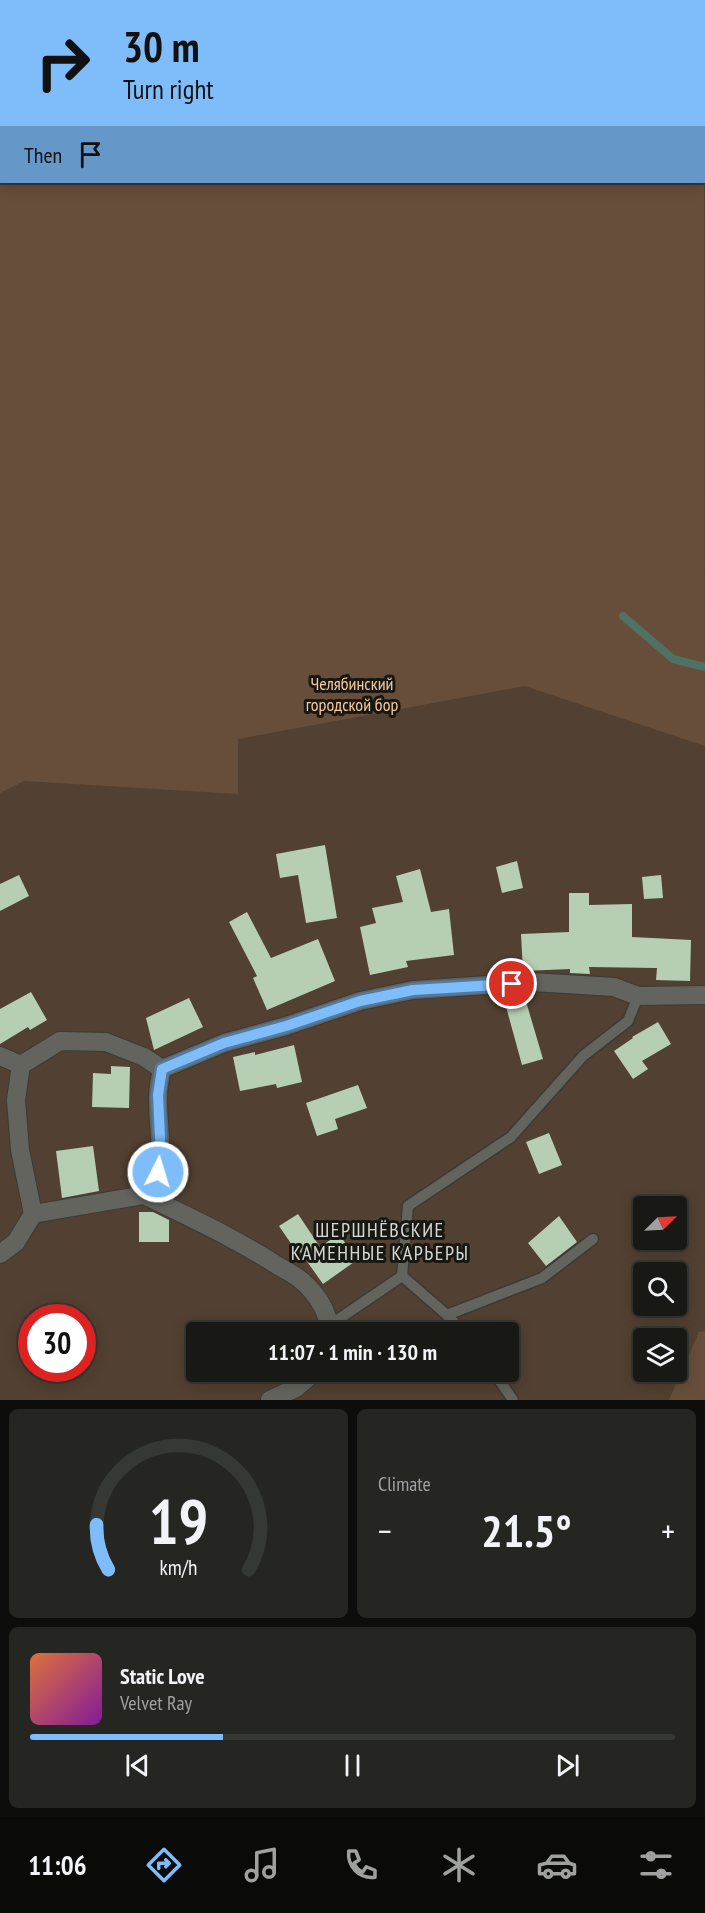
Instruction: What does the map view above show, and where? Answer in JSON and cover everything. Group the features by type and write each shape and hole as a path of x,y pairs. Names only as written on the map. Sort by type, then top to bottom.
{"street":[{"path":"162,1069 224,1043 286,1026 360,1001 413,990 532,982 614,987 638,996 705,995"},
{"path":"21,1065 60,1041 106,1042 144,1057 162,1069"},
{"path":"0,1056 21,1065"},
{"path":"0,1254 15,1242 33,1214 20,1150 16,1100 21,1065"},
{"path":"144,1195 154,1183 161,1160 158,1095 162,1069"},
{"path":"33,1214 144,1195 254,1250 302,1281 322,1305 328,1322"},
{"path":"270,1400 296,1388 303,1382"}],"lane":[{"path":"338,1322 402,1276 408,1206 511,1137 583,1056 628,1021 638,996"},
{"path":"447,1315 542,1278 594,1239"},
{"path":"402,1276 454,1322"},
{"path":"501,1382 513,1400"}],"green space":[{"name":"Челябинский городской бор","path":"0,183 705,183 705,1400 0,1400"},
{"path":"0,183 704,183 705,746 525,686 238,739 238,794 24,781 0,793"},
{"path":"705,1331 705,1400 669,1400 677,1382 687,1382 687,1359 699,1332"}],"building":[{"path":"325,845 337,918 306,923 298,875 280,878 276,854"},
{"path":"517,861 523,888 502,893 496,867"},
{"path":"420,869 431,912 449,909 454,955 406,961 408,967 370,975 360,927 376,923 372,908 403,902 396,876"},
{"path":"19,875 29,896 0,911 0,884"},
{"path":"661,875 663,898 644,899 642,877"},
{"path":"569,893 589,893 589,905 632,904 632,937 691,940 690,981 656,980 657,968 589,967 590,974 570,973 570,969 523,971 521,934 569,932"},
{"path":"247,912 271,958 318,939 335,981 267,1010 253,978 257,976 229,922"},
{"path":"31,992 47,1020 30,1030 28,1027 0,1044 0,1009"},
{"path":"189,998 203,1027 154,1050 146,1018"},
{"path":"525,998 543,1059 522,1065 505,1003"},
{"path":"658,1022 671,1044 642,1061 648,1069 633,1079 614,1051"},
{"path":"294,1045 302,1082 277,1088 276,1084 240,1091 233,1057 255,1052 255,1055"},
{"path":"111,1066 130,1067 129,1108 92,1107 93,1073 111,1074"},
{"path":"358,1085 367,1108 335,1119 338,1129 317,1136 306,1103"},
{"path":"549,1133 562,1165 539,1174 526,1142"},
{"path":"93,1146 99,1191 62,1198 56,1151"},
{"path":"139,1212 153,1212 169,1220 169,1242 139,1242"},
{"path":"298,1214 320,1247 339,1234 357,1260 323,1284 279,1226"},
{"path":"559,1216 577,1242 546,1266 528,1243"}],"waterway":[{"path":"623,616 673,659 705,667"}],"district":[{"name":"ШЕРШНЁВСКИЕ КАМЕННЫЕ КАРЬЕРЫ","path":"380,1242"}],"route":[{"path":"158,1172 161,1160 158,1095 162,1069 224,1043 286,1026 360,1001 413,990 512,984"}]}
